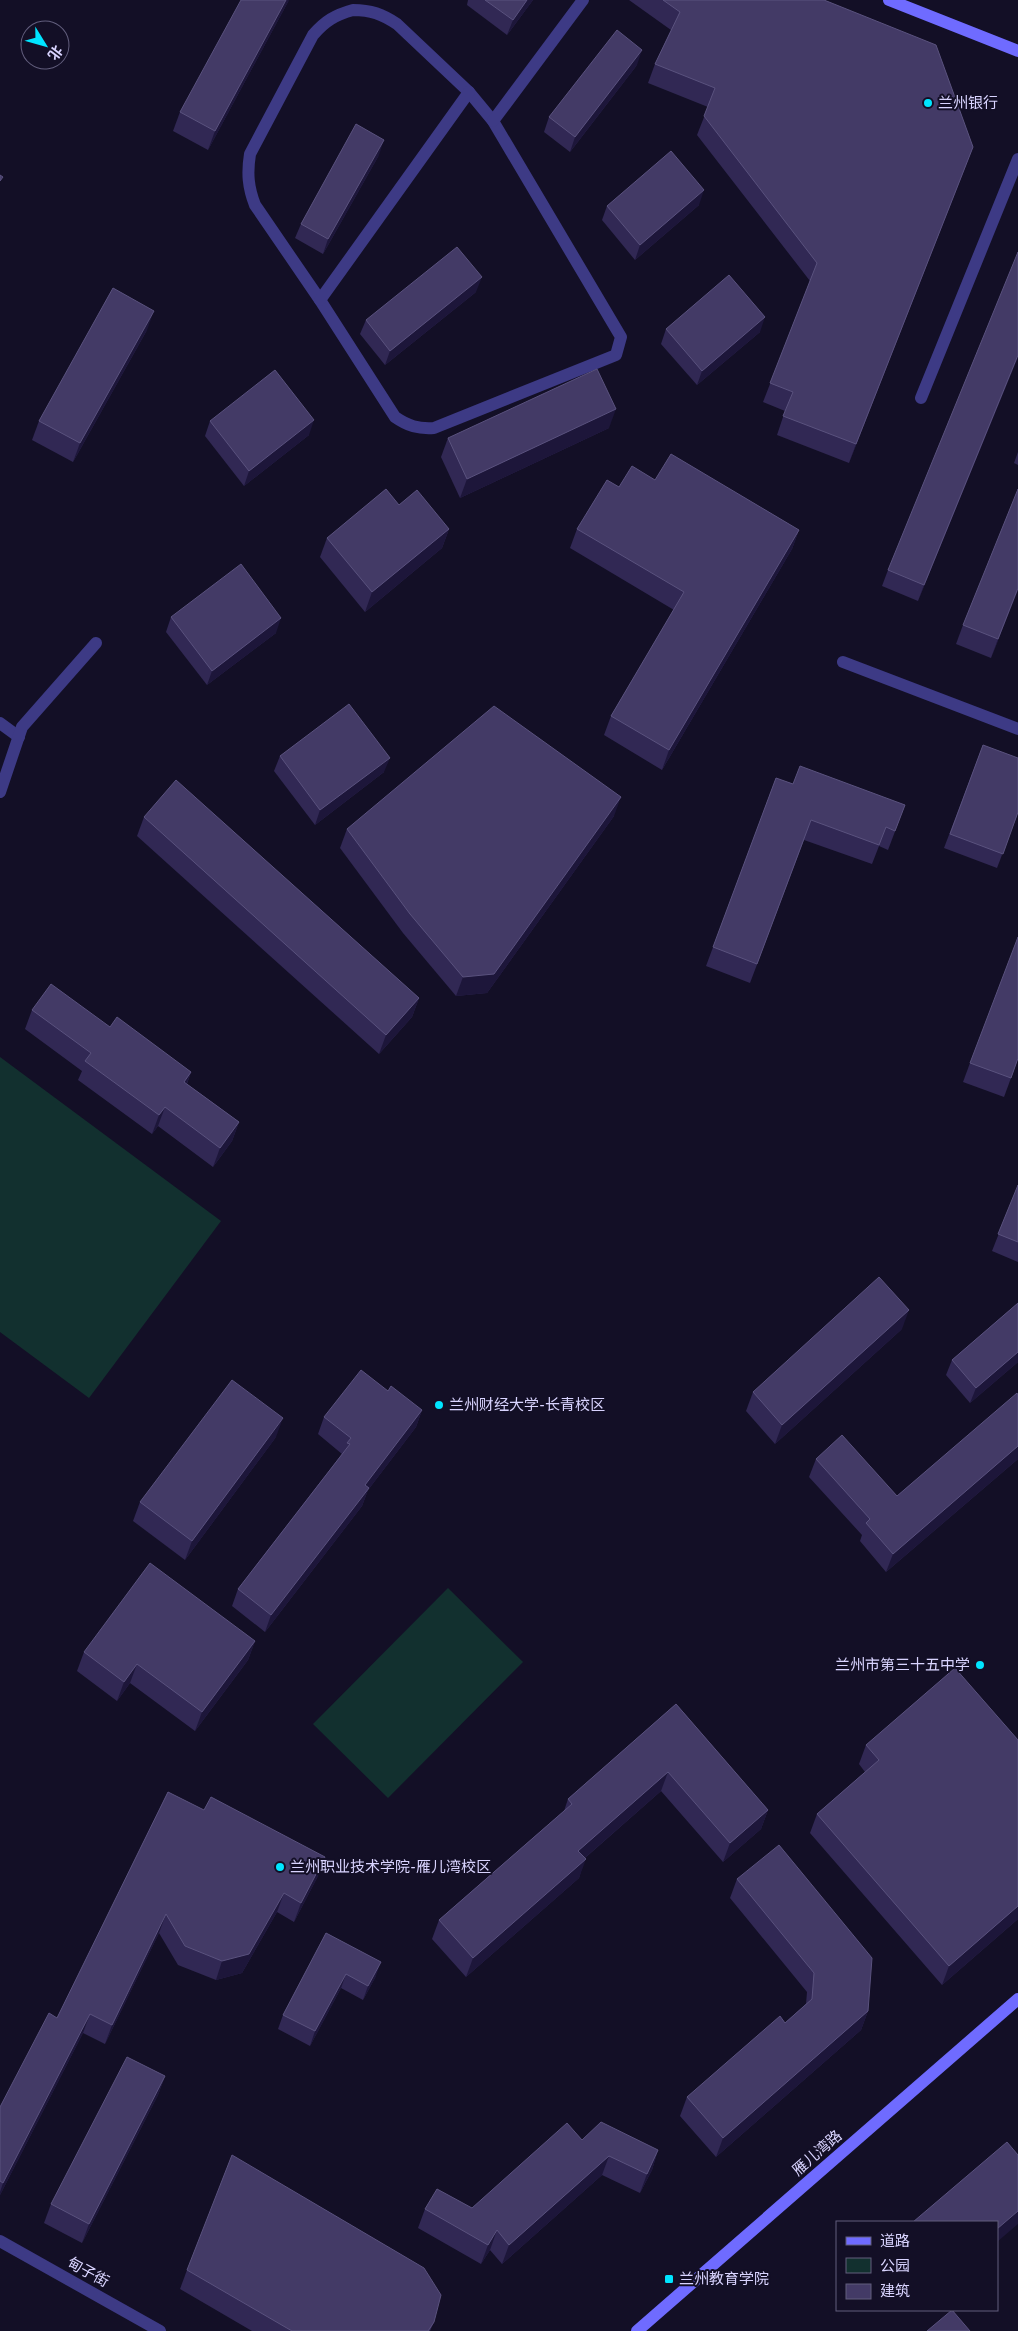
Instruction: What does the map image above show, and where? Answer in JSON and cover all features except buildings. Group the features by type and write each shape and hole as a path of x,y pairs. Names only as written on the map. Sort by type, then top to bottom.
{"main road":[{"path":"889,0 1018,51"},
{"name":"雁儿湾路","path":"637,2331 1018,1999"}],"street":[{"path":"493,121 583,0"},
{"path":"369,10 384,15 397,24 469,92 493,121 621,337 616,355 434,428 420,429 407,425 395,417 320,300 255,205 248,189 247,171 250,154 313,35 323,23 345,12 369,10"},
{"path":"320,300 469,92"},
{"path":"921,398 1018,159"},
{"path":"0,792 22,726 96,643"},
{"path":"843,662 1018,729"},
{"path":"0,723 19,737"},
{"name":"甸子街","path":"0,2241 160,2331"}],"green space":[{"path":"0,1057 221,1221 89,1398 0,1332"},
{"path":"448,1588 523,1662 388,1798 313,1724"}],"place":[{"name":"兰州银行","path":"928,103"},
{"name":"兰州财经大学-长青校区","path":"439,1405"},
{"name":"兰州市第三十五中学","path":"980,1665"},
{"name":"兰州职业技术学院-雁儿湾校区","path":"280,1867"},
{"name":"兰州教育学院","path":"669,2279"}]}
